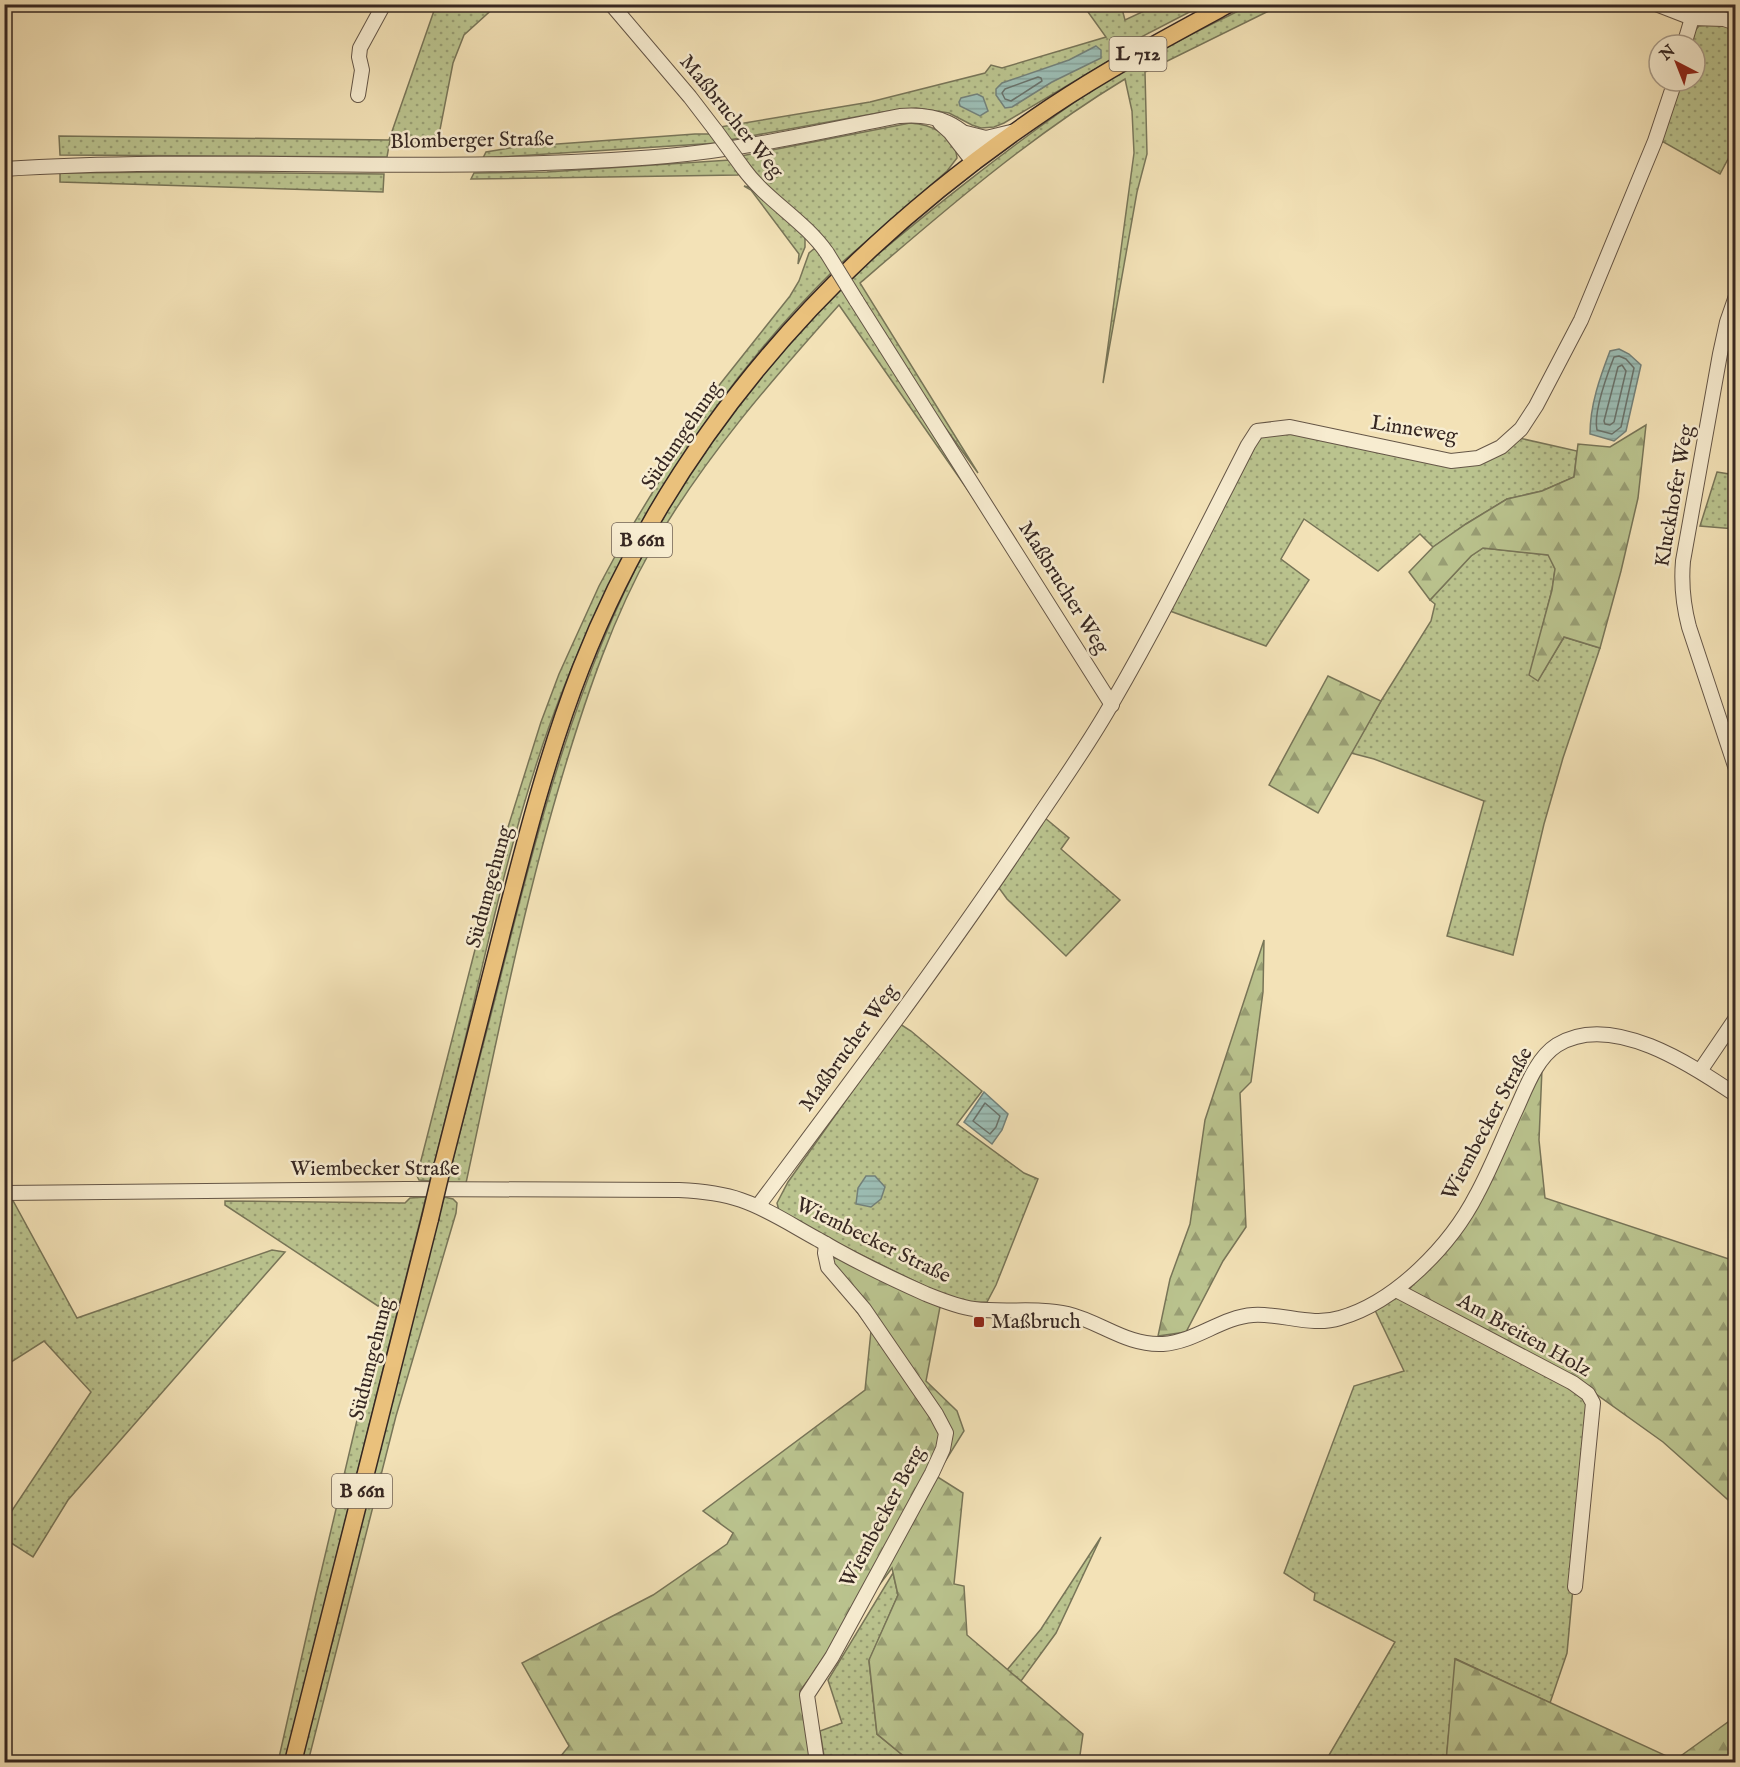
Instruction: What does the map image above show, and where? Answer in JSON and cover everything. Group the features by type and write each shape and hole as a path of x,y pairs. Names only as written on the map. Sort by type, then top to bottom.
{"main road":[{"name":"L 712","path":"979,159 1084,86 1149,47 1229,4"},
{"name":"Südumgehung","path":"294,1762 523,849 553,745 582,666 641,542 699,447 737,393 795,323 828,288 877,242 979,159"}],"street":[{"name":"Maßbrucher Weg","path":"611,4 690,97 761,190 814,236 827,254 1112,705 990,890 899,1017 758,1206"},
{"path":"1656,4 1692,18 1732,19"},
{"path":"358,95 362,70 359,57 360,48 382,7"},
{"path":"1688,33 1692,18"},
{"name":"Linneweg","path":"1112,705 1257,431 1290,427 1451,461 1478,458 1501,447 1521,429 1536,406 1581,320 1655,141 1671,93"},
{"name":"Blomberger Straße","path":"4,169 172,163 421,165 605,160 682,155 741,147 900,116 924,116 951,123 966,133 979,159"},
{"path":"936,119 979,159"},
{"path":"966,133 986,138 1020,129"},
{"name":"Kluckhofer Weg","path":"1736,296 1720,354 1681,583 1683,606 1689,627 1736,769"},
{"path":"1700,1071 1736,1018"},
{"name":"Wiembecker Straße","path":"4,1193 406,1189 679,1190 725,1195 758,1206 899,1281 954,1304 971,1309 1012,1309 1068,1314 1119,1336 1150,1344 1168,1343 1250,1315 1279,1316 1312,1322 1340,1318 1396,1290 1441,1245 1470,1207 1535,1070 1545,1055 1572,1037 1620,1038 1657,1048 1700,1071 1736,1095"},
{"name":"Wiembecker Berg","path":"817,1762 807,1695 832,1657 932,1473 943,1449 946,1433 936,1414 864,1309 828,1267 826,1244"},
{"name":"Am Breiten Holz","path":"1396,1290 1574,1383 1588,1394 1593,1403 1575,1587"}],"green space":[{"path":"436,5 497,5 464,35 453,63 437,145 390,140 387,157 60,155 59,136 389,140"},
{"path":"1083,5 1121,5 1125,20 1157,5 1203,5 1141,37 1124,52 994,127 981,128 949,113 916,108 729,140 720,127 870,102 985,73 991,65 1002,68 1106,37"},
{"path":"1250,5 1281,5 1145,72 1147,154 1137,192 1103,383 1134,153 1132,111 1125,79 1021,150 860,283 978,473 926,401 848,279 970,180 1097,87 1153,54"},
{"path":"1717,24 1735,28 1735,146 1720,174 1658,139 1675,93 1707,93 1707,33 1693,33 1699,26"},
{"path":"910,123 934,128 941,132 952,143 957,158 947,171 839,265 772,194 741,156"},
{"path":"712,134 718,143 483,158 486,152 516,147"},
{"path":"730,160 739,173 738,175 471,179 474,173 547,172"},
{"path":"60,173 384,174 383,192 60,182"},
{"path":"744,186 753,188 805,235 805,247 798,264 799,254 751,190"},
{"path":"815,248 833,271 743,371 703,425 666,481 633,540 574,661 536,764 524,804 430,1181 419,1180 417,1176 478,938 477,926 541,722 559,674 599,586 626,536 713,393 790,296 799,281 809,253"},
{"path":"842,285 981,509 839,305 763,392 693,483 652,548 625,601 592,685 549,821 511,975 466,1183 447,1183 545,810 561,755 600,648 648,545 689,475 736,409 788,345"},
{"path":"1646,425 1638,498 1600,648 1564,637 1538,681 1529,675 1552,590 1555,569 1548,555 1483,548 1471,556 1430,600 1409,572 1433,547 1507,499 1542,491 1574,477 1578,444 1610,447"},
{"path":"1280,431 1453,465 1519,438 1577,451 1574,477 1542,491 1507,499 1433,547 1420,534 1378,571 1304,519 1281,559 1309,580 1266,646 1170,611 1258,441 1265,434"},
{"path":"1717,472 1735,475 1735,529 1700,526"},
{"path":"1483,548 1549,555 1555,569 1552,590 1530,675 1538,680 1564,637 1600,648 1563,758 1544,824 1513,955 1447,936 1484,801 1374,759 1351,753 1431,621 1435,604 1430,600 1471,556"},
{"path":"1328,676 1381,701 1318,813 1269,785"},
{"path":"1045,818 1069,838 1061,849 1120,900 1066,956 1007,899 999,888"},
{"path":"1264,940 1263,992 1251,1082 1240,1093 1246,1227 1223,1261 1186,1332 1158,1336 1170,1279 1190,1224 1205,1120"},
{"path":"900,1024 982,1091 957,1124 1024,1173 1038,1179 996,1285 987,1302 969,1304 941,1294 780,1215 777,1203 788,1182"},
{"path":"1542,1069 1539,1140 1545,1198 1735,1261 1735,1506 1663,1442 1579,1382 1406,1293 1471,1217"},
{"path":"5,1197 11,1197 77,1318 272,1250 285,1252 68,1500 33,1557 5,1539 5,1521 91,1392 44,1341 5,1366"},
{"path":"426,1197 285,1762 278,1762 374,1348 379,1348 389,1299 378,1306 225,1205 225,1201 405,1203 410,1198"},
{"path":"444,1197 453,1199 457,1203 456,1213 396,1416 308,1762 301,1762 414,1308"},
{"path":"827,1256 846,1261 940,1307 926,1381 957,1411 964,1431 936,1476 963,1493 954,1584 964,1586 967,1635 1083,1734 1079,1762 911,1762 877,1734 869,1660 898,1595 892,1568 800,1691 814,1762 556,1762 569,1746 522,1663 653,1595 727,1544 733,1533 703,1511 865,1390 871,1331 823,1265"},
{"path":"1397,1297 1581,1392 1590,1403 1567,1653 1550,1703 1456,1659 1446,1762 1325,1762 1395,1642 1314,1600 1315,1593 1284,1573 1354,1386 1404,1371 1374,1308"},
{"path":"1101,1537 1056,1633 1021,1681 1007,1670 1041,1629"},
{"path":"893,1573 898,1595 869,1661 877,1734 911,1762 825,1762 820,1731 842,1723 828,1680"},
{"path":"1455,1659 1675,1760 1735,1717 1735,1762 1446,1762"}],"water":[{"path":"1096,46 1101,50 1101,58 1052,82 1012,107 1005,108 996,95 996,89 1002,83 1069,60"},
{"path":"977,94 983,97 988,111 980,116 960,106 959,102 961,98"},
{"path":"1619,349 1629,354 1641,365 1626,431 1614,441 1590,434 1590,423 1596,391 1610,351"},
{"path":"984,1092 1008,1114 1002,1130 992,1144 964,1122"},
{"path":"866,1176 875,1176 885,1187 881,1199 871,1207 856,1204 858,1188"}],"place":[{"name":"Maßbruch","path":"979,1322"}]}
